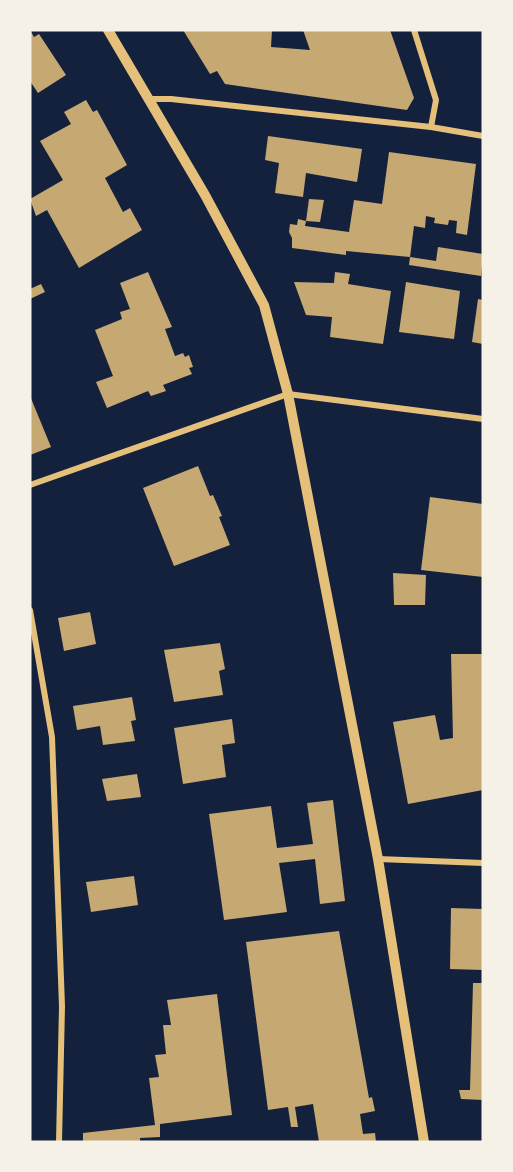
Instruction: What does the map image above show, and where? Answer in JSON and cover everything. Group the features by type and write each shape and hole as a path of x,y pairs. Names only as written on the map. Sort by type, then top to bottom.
{"street":[{"path":"108,30 205,195 264,305 288,394 378,859 424,1142"},
{"path":"414,30 436,100 431,127"},
{"path":"148,99 171,99 431,127 483,136"},
{"path":"30,486 288,394 483,419"},
{"path":"30,610 52,737 62,1006 59,1142"},
{"path":"378,859 483,863"}],"building":[{"path":"30,30 34,37 39,34 66,75 38,93 30,81"},
{"path":"183,30 272,30 271,47 310,50 303,30 390,30 414,98 407,110 225,84 217,71 210,74"},
{"path":"86,100 93,112 97,110 127,165 105,178 123,212 130,208 142,230 79,268 47,210 36,216 30,199 63,180 40,141 71,124 64,112"},
{"path":"268,136 362,149 357,182 306,173 303,197 275,193 279,163 265,160"},
{"path":"389,152 476,164 467,235 456,233 457,221 449,220 448,225 434,223 435,218 426,216 425,228 414,226 410,257 346,251 346,255 292,248 290,224 297,225 298,219 306,221 305,226 349,232 354,200 382,204"},
{"path":"309,199 324,200 320,222 306,221"},
{"path":"438,247 483,254 481,276 409,265 410,257 436,261"},
{"path":"148,272 172,327 165,329 175,356 183,353 185,357 189,355 193,367 189,368 192,374 163,385 166,391 151,396 148,391 107,408 96,382 113,376 95,330 122,319 120,312 130,309 120,283"},
{"path":"335,272 350,274 348,284 391,291 383,344 330,337 332,317 306,315 294,282 334,283"},
{"path":"406,282 460,291 454,339 399,332"},
{"path":"41,284 45,292 30,299 30,289"},
{"path":"478,299 483,300 483,344 472,342"},
{"path":"30,396 51,447 30,455"},
{"path":"198,466 210,496 213,495 222,516 219,517 230,545 174,566 143,488"},
{"path":"430,497 483,504 483,577 421,570"},
{"path":"393,573 426,575 425,605 394,605"},
{"path":"90,612 96,644 64,651 58,618"},
{"path":"220,643 225,669 219,671 223,695 174,702 164,650"},
{"path":"451,654 483,654 483,790 408,804 393,722 435,715 440,740 453,738"},
{"path":"132,697 136,720 131,721 135,741 103,745 100,726 77,730 73,706"},
{"path":"232,719 235,743 222,745 226,777 183,784 174,728"},
{"path":"137,774 141,797 107,801 102,779"},
{"path":"333,800 345,901 320,904 315,859 279,863 287,912 224,920 209,814 271,806 277,848 313,844 307,803"},
{"path":"134,876 138,905 91,912 86,882"},
{"path":"451,908 483,909 483,970 450,969"},
{"path":"339,931 369,1098 372,1097 375,1111 360,1114 363,1134 375,1133 376,1142 319,1142 313,1104 295,1107 298,1127 291,1127 288,1107 268,1110 246,942"},
{"path":"473,983 483,983 483,1100 461,1099 459,1090 470,1090"},
{"path":"217,994 232,1115 160,1124 160,1137 140,1138 140,1142 83,1142 83,1133 155,1125 149,1078 159,1077 155,1055 166,1054 163,1025 171,1025 167,1000"}]}
